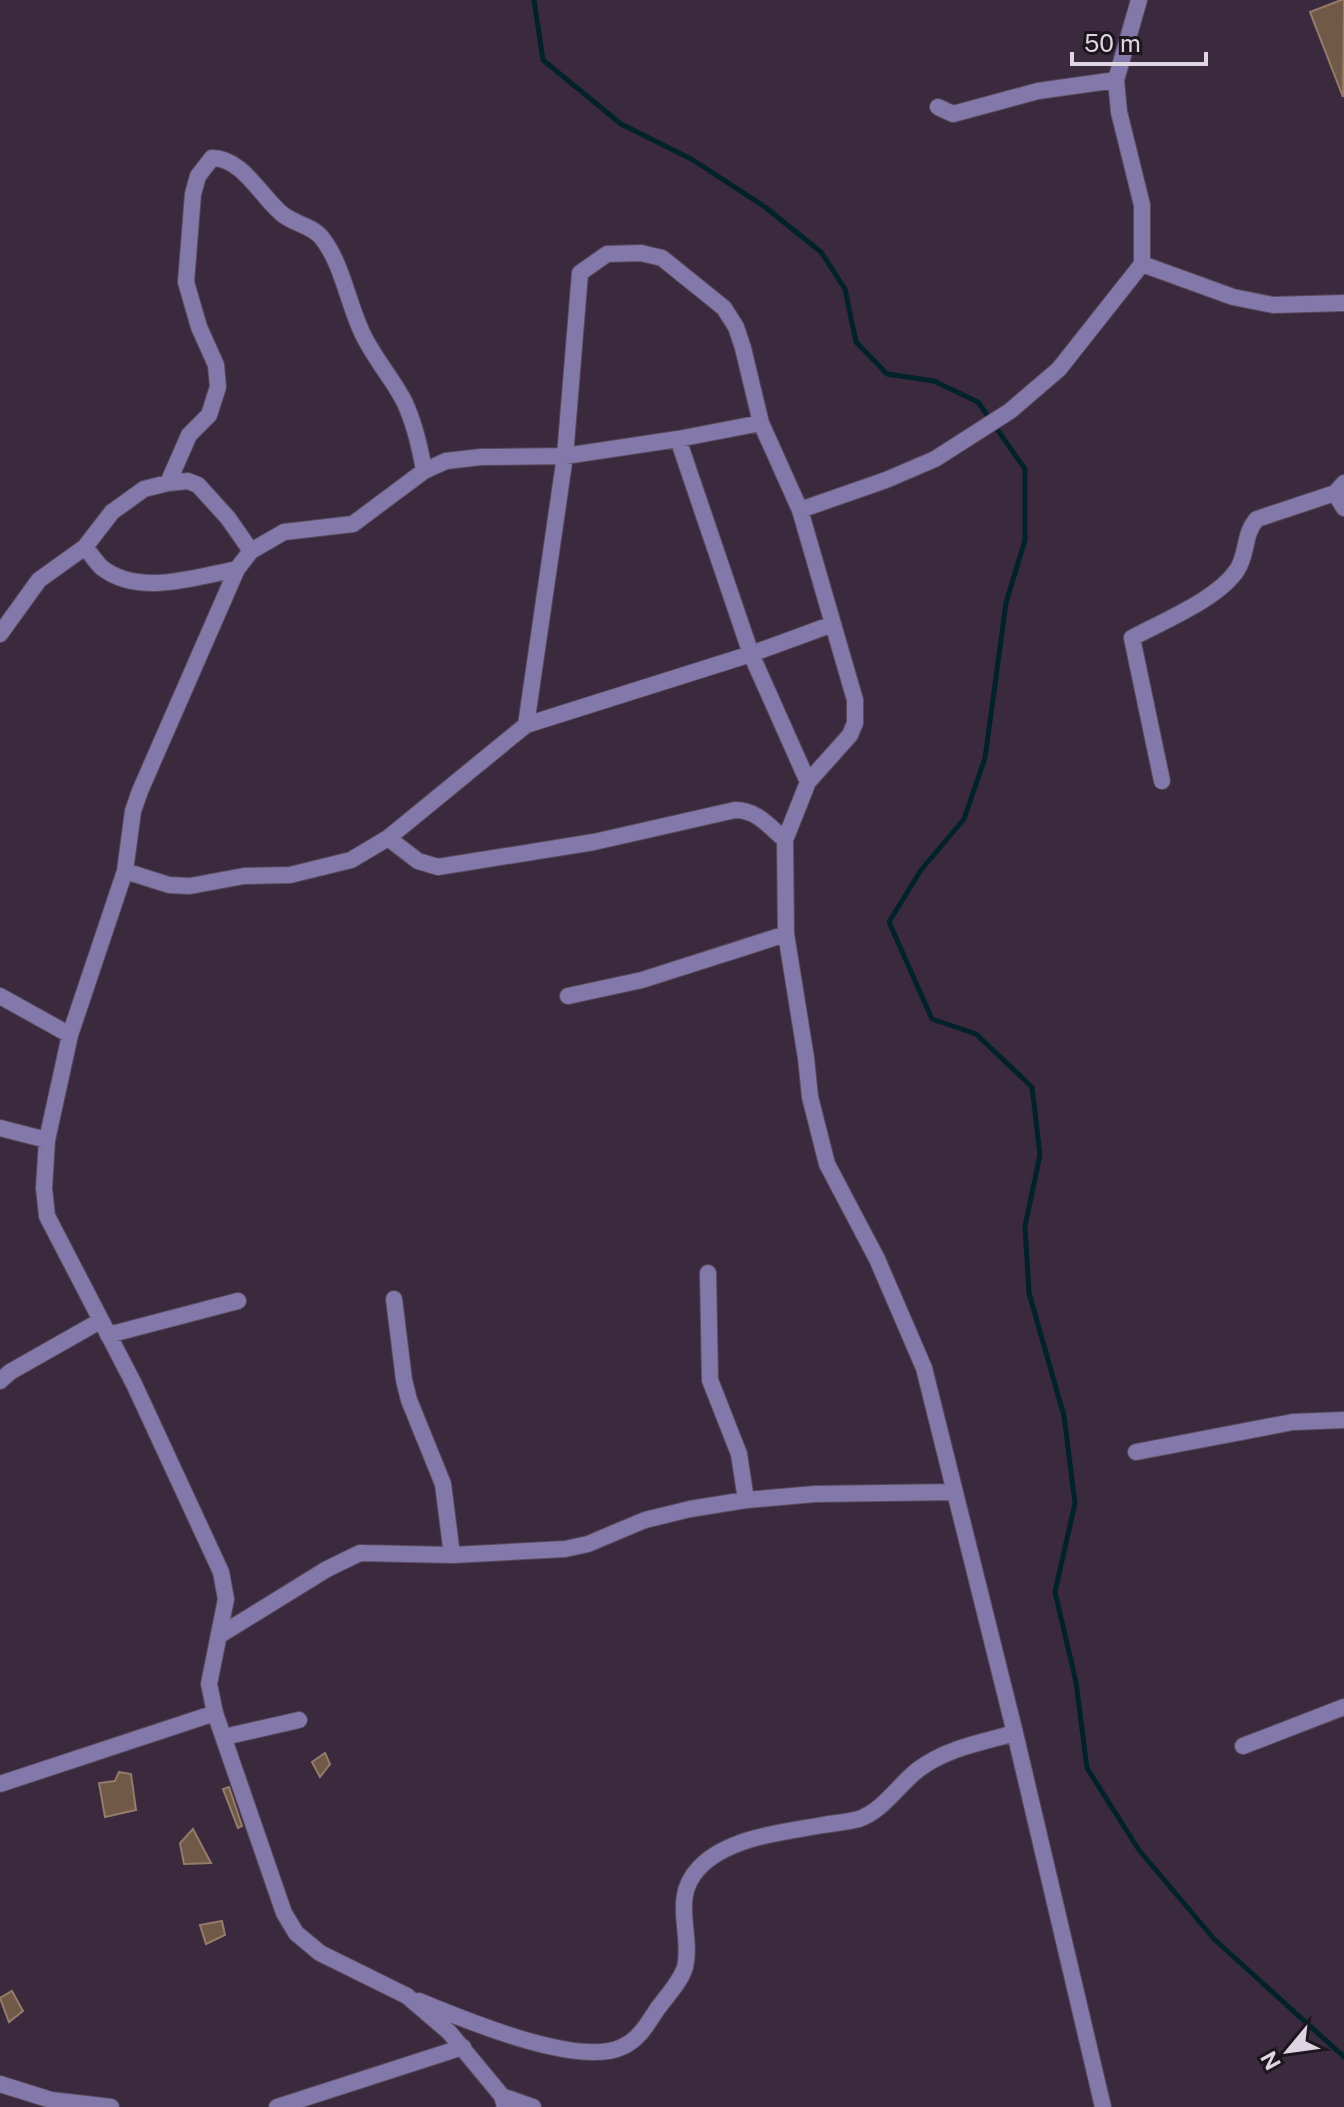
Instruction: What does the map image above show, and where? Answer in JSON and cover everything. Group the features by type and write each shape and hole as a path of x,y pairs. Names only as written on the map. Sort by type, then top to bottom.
{"street":[{"path":"800,510 935,459 1010,411 1059,369 1142,264 1142,205 1119,112 1116,80 1139,0"},
{"path":"938,107 953,114 1038,91 1116,80"},
{"path":"168,483 189,435 209,415 218,387 216,365 199,327 186,282 193,194 198,176 212,158 221,158 241,170 282,214 321,236 332,253 372,352 404,400 418,437 424,471"},
{"path":"526,725 565,456 580,273 607,254 641,253 662,258 724,308 736,327 761,423 800,510 855,700 855,723 850,735 808,782 785,840 786,934 810,1097 827,1164 877,1259 924,1368 1015,1733 1103,2107"},
{"path":"1142,264 1246,300 1273,305 1344,303"},
{"path":"761,423 565,456 481,457 446,461 424,471 353,524 284,532 251,551 237,569 133,811 125,871 70,1035 47,1140 44,1188 47,1216 134,1384 221,1572 226,1599 209,1684 215,1713 284,1913 296,1933 320,1953 407,1996 469,2021 556,2048 600,2053 621,2048 637,2038 683,1972 683,1907 686,1892 701,1865 727,1849 753,1840 866,1816 920,1768 937,1758 1015,1733"},
{"path":"678,439 751,654 808,782"},
{"path":"0,634 39,580 85,547 112,512 131,496 168,483 188,481 198,485 228,518 251,551"},
{"path":"1162,781 1132,638 1223,586 1243,561 1245,541 1257,519 1339,488 1344,508"},
{"path":"85,547 100,566 117,577 140,582 166,583 237,569"},
{"path":"125,871 169,885 190,886 244,876 290,875 351,860 388,838 526,725 751,654 833,624"},
{"path":"388,838 418,861 438,867 594,842 746,810 785,840"},
{"path":"568,996 642,980 786,934"},
{"path":"0,996 70,1035"},
{"path":"0,1128 47,1140"},
{"path":"708,1273 710,1380 739,1454 746,1500"},
{"path":"394,1299 404,1380 443,1484 452,1555"},
{"path":"0,1381 10,1372 104,1328 238,1301"},
{"path":"1136,1452 1293,1422 1344,1420"},
{"path":"220,1635 352,1555 386,1552 452,1555 565,1549 588,1544 645,1520 746,1500 815,1494 954,1492"},
{"path":"1243,1746 1344,1707"},
{"path":"0,1784 215,1713"},
{"path":"224,1737 299,1720"},
{"path":"407,1996 463,2047 504,2101 533,2107"},
{"path":"277,2107 463,2047"},
{"path":"0,2084 54,2103 111,2107"},
{"path":"314,2107 327,2092"}],"building":[{"path":"1344,0 1343,97 1310,12"},
{"path":"325,1753 330,1764 320,1777 312,1762"},
{"path":"119,1772 131,1774 136,1810 105,1817 99,1783 115,1781"},
{"path":"229,1787 242,1826 238,1828 223,1789"},
{"path":"193,1829 211,1863 184,1864 180,1843"},
{"path":"222,1921 225,1935 206,1944 200,1925"},
{"path":"12,1991 23,2011 9,2022 0,1998"}],"waterway":[{"path":"534,0 543,60 621,124 693,160 765,207 821,252 845,289 856,342 887,374 934,381 978,402 1025,469 1025,540 1006,603 985,758 964,819 921,870 889,922 932,1019 976,1034 1032,1087 1040,1155 1025,1226 1029,1293 1064,1416 1075,1503 1055,1592 1076,1682 1087,1768 1139,1850 1214,1939 1344,2057"}]}
